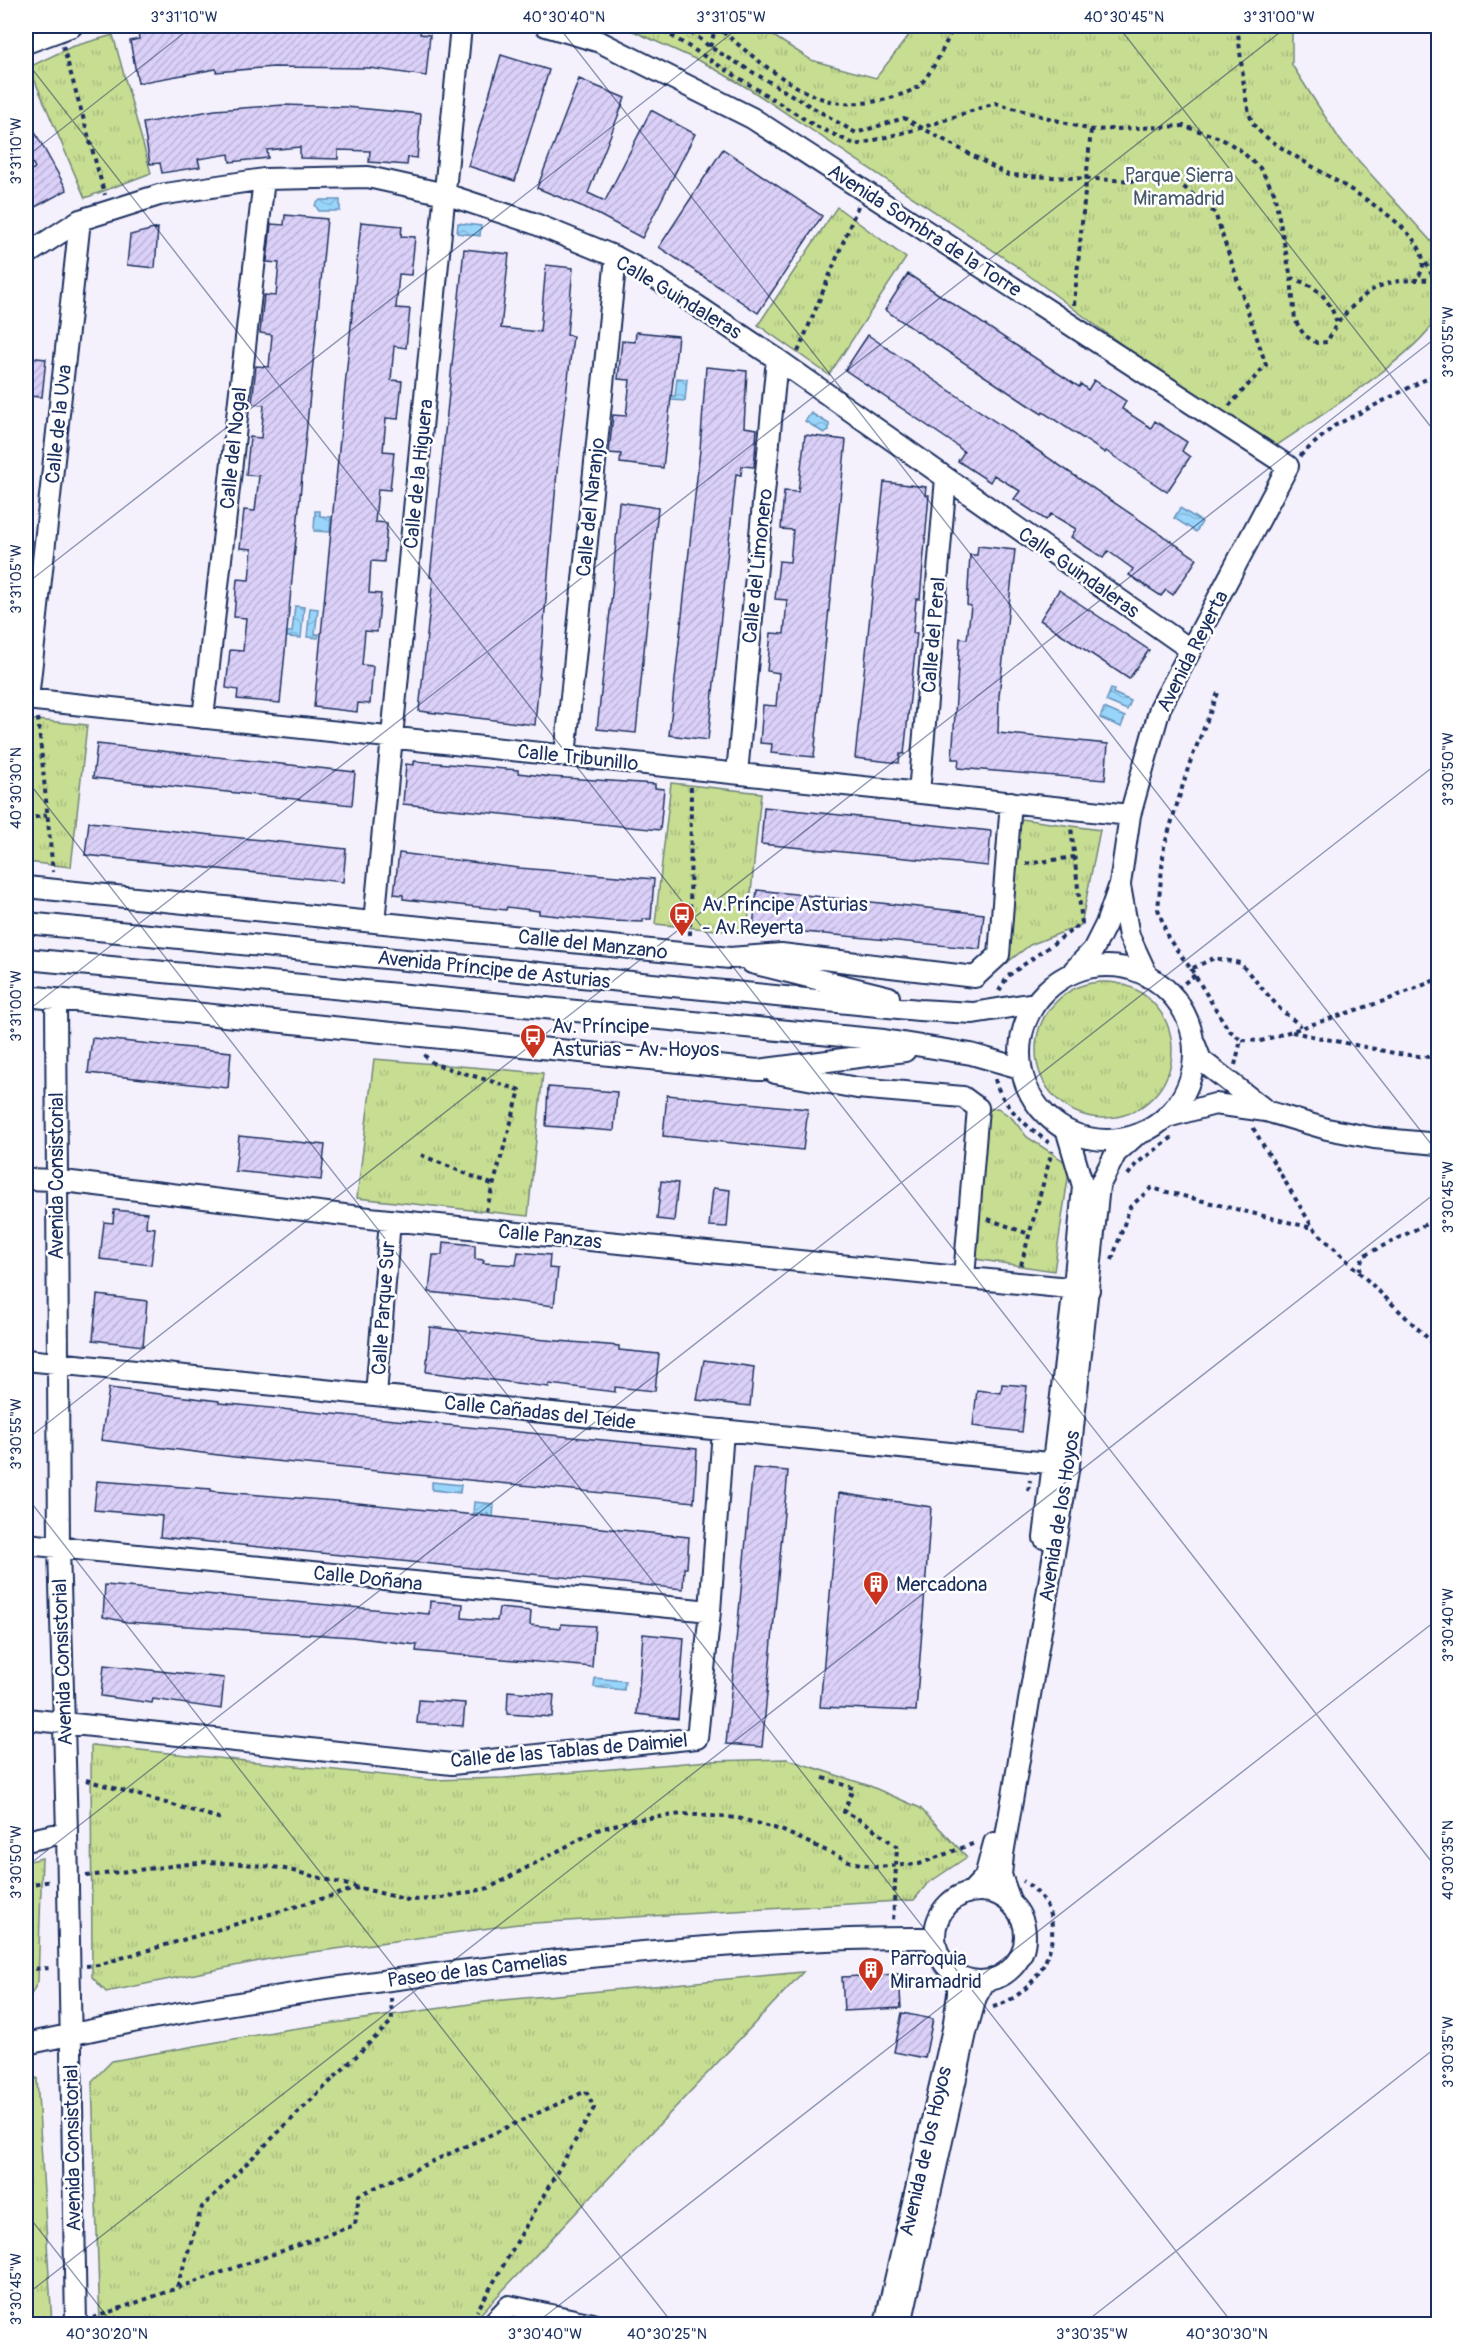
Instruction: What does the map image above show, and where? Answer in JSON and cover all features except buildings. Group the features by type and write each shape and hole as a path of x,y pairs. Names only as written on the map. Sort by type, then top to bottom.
{"street":[{"name":"Calle de la Higuera","path":"374,922 461,26"},
{"name":"Avenida Sombra de la Torre","path":"546,26 600,42 752,118 1288,466"},
{"path":"26,43 65,28"},
{"name":"Calle Guindaleras","path":"26,255 80,220 159,195 264,179 368,177 445,194 533,223 616,258 654,277 784,364 1191,650"},
{"name":"Calle del Nogal","path":"203,718 264,179"},
{"name":"Calle de la Uva","path":"30,699 80,220"},
{"name":"Calle del Naranjo","path":"565,756 616,258"},
{"name":"Calle del Limonero","path":"737,774 784,364"},
{"name":"Avenida Reyerta","path":"1074,970 1093,950 1106,924 1120,884 1130,815 1160,708 1288,466"},
{"name":"Calle del Peral","path":"920,793 946,478"},
{"name":"Calle Tribunillo","path":"30,699 1130,815"},
{"name":"Calle del Manzano","path":"26,887 730,958 781,954 975,977 999,955 1011,802"},
{"name":"Avenida Reyerta","path":"1120,884 1129,936 1148,977"},
{"name":"Avenida Príncipe de Asturias","path":"26,923 919,1010 997,1011 1035,1003"},
{"name":"Avenida Príncipe de Asturias","path":"730,958 779,968 833,985 962,1012"},
{"name":"Avenida Príncipe de Asturias","path":"26,959 884,1040 971,1054 1020,1068"},
{"path":"1193,1041 1193,1068 1184,1095 1167,1117 1152,1129 1134,1137 1111,1141 1089,1139 1067,1132 1045,1116 1029,1094 1020,1068 1020,1045 1024,1023 1035,1003 1052,985 1074,970 1085,965 1109,963 1129,967 1170,993 1185,1015 1201,1059 1266,1111"},
{"name":"Avenida Príncipe de Asturias","path":"26,996 758,1070 856,1089 963,1097 978,1108 964,1277"},
{"name":"Avenida Consistorial","path":"57,999 58,1548 67,1832 76,2324"},
{"name":"Avenida Príncipe de Asturias","path":"758,1070 926,1048"},
{"path":"1167,1117 1215,1104 1266,1111 1327,1129 1374,1138 1438,1144"},
{"name":"Avenida de los Hoyos","path":"1067,1132 1083,1186 1082,1288"},
{"name":"Avenida de los Hoyos","path":"1011,1903 1001,1875 1004,1845 1062,1465 1082,1288 1099,1186 1116,1153 1134,1137"},
{"name":"Calle Panzas","path":"26,1179 56,1180 390,1220 1082,1288"},
{"name":"Calle Parque Sur","path":"376,1395 390,1220"},
{"name":"Calle Cañadas del Teide","path":"26,1360 1062,1465"},
{"name":"Calle de las Tablas de Daimiel","path":"26,1719 452,1764 697,1738 710,1611 723,1430"},
{"name":"Avenida de los Hoyos","path":"972,1891 986,1877 994,1844 1062,1465"},
{"name":"Calle Doñana","path":"26,1544 710,1611"},
{"path":"26,1841 67,1832"},
{"path":"972,1891 993,1892 1011,1903 1020,1915 1025,1929 1024,1944 1020,1958 1005,1973 985,1982 958,1976 946,1966 937,1953 934,1938 936,1922 944,1907 956,1896 972,1891"},
{"name":"Paseo de las Camelias","path":"26,2044 255,1998 513,1964 684,1949 934,1938"},
{"name":"Avenida de los Hoyos","path":"885,2325 953,2029 958,1976"},
{"name":"Avenida de los Hoyos","path":"901,2325 966,2033 976,1997 985,1982"},
{"path":"492,2325 509,2306 593,2325"}],"path":[{"path":"656,26 814,125 856,145 921,128 995,103 1091,130 1184,126 1220,138 1239,149 1260,168 1274,192 1292,278 1295,320 1304,335 1317,343 1327,342 1337,323 1362,295 1381,284 1438,280"},
{"path":"684,26 710,47 856,133 904,118 1008,175 1179,183 1215,213 1266,365 1228,407 1236,414"},
{"path":"710,47 716,26 766,66 804,90 826,100 848,104 871,101 917,87 949,40 953,26"},
{"path":"1237,26 1253,124 1264,137 1286,152 1344,184 1377,207 1414,240 1428,270 1438,280"},
{"path":"65,28 110,211"},
{"path":"1071,325 1088,179 1091,130"},
{"path":"784,364 865,191"},
{"path":"1416,280 1424,271 1424,259"},
{"path":"1292,278 1319,290 1332,306 1337,323"},
{"path":"1288,466 1334,426 1438,373"},
{"path":"1218,693 1189,765 1164,847 1158,909 1168,938 1196,975 1228,1029 1241,1040 1261,1041 1291,1032 1301,1026 1387,1000 1438,979"},
{"path":"30,699 47,815 55,890"},
{"path":"690,954 692,769"},
{"path":"997,1011 999,988 1008,976 1082,923 1069,808"},
{"path":"26,819 47,815"},
{"path":"1026,864 1074,857"},
{"path":"1191,969 1214,957 1240,963 1281,1010 1301,1026"},
{"path":"1170,993 1196,975"},
{"path":"1291,1032 1399,1054 1438,1058"},
{"path":"400,1033 434,1064 520,1090 481,1229"},
{"path":"1230,1083 1241,1040"},
{"path":"1234,1107 1254,1130 1313,1228 1438,1348"},
{"path":"421,1155 494,1185"},
{"path":"1109,1267 1130,1208 1151,1188 1313,1228"},
{"path":"969,1213 1029,1234"},
{"path":"1359,1271 1363,1256 1438,1218"},
{"path":"823,1778 853,1788 844,1812 866,1823 897,1847 894,1866 894,1938"},
{"path":"86,1780 222,1819"},
{"path":"26,1885 206,1862 281,1868 408,1900 464,1895 489,1888 597,1830 632,1820 683,1814 738,1818 781,1830 851,1862 875,1867 919,1864 968,1844 994,1844"},
{"path":"26,1970 98,1965 358,1887"},
{"path":"177,2288 202,2206 392,2021 389,1979"},
{"path":"76,2324 355,2225 359,2195 586,2091 594,2108 472,2319"}],"green space":[{"name":"Parque Sierra Miramadrid","path":"622,26 758,26 811,60 876,78 916,26 1292,26 1292,65 1340,140 1438,249 1440,289 1438,313 1430,328 1391,365 1273,448 1204,406 1015,265 751,90 706,64"},
{"path":"113,35 151,173 85,198 29,67 71,47"},
{"path":"837,207 906,258 829,375 758,325"},
{"path":"26,719 87,725 71,867 26,862"},
{"path":"671,783 761,793 747,933 655,924"},
{"path":"1021,819 1100,830 1081,925 1030,945 1005,964"},
{"path":"1104,982 1130,987 1142,993 1152,1002 1161,1012 1167,1024 1172,1050 1167,1076 1161,1088 1152,1098 1142,1107 1130,1113 1104,1118 1078,1113 1066,1107 1056,1098 1047,1088 1041,1076 1036,1050 1041,1024 1047,1012 1056,1002 1066,993 1078,987"},
{"path":"374,1059 543,1073 528,1216 357,1198"},
{"path":"998,1108 1012,1118 1027,1137 1070,1165 1054,1271 975,1259 986,1109"},
{"path":"91,1745 432,1780 504,1778 709,1761 787,1759 870,1786 920,1808 967,1857 927,1884 914,1900 518,1924 284,1956 106,1992 92,1977"},
{"path":"42,1858 38,1981 26,1999 26,1862"},
{"path":"803,1972 471,2324 100,2324 92,2081 112,2061 284,2030 492,2001"},
{"path":"37,2078 52,2324 26,2324 26,2081"}],"water":[{"path":"320,200 340,200 340,211 319,211 315,205"},
{"path":"458,223 481,226 480,236 457,233"},
{"path":"677,378 687,379 685,401 671,400 671,396 675,396"},
{"path":"811,413 829,424 829,430 824,433 805,421"},
{"path":"1180,508 1202,522 1196,532 1174,518"},
{"path":"315,511 320,511 320,516 331,517 330,532 314,531"},
{"path":"295,606 304,607 301,638 287,637 287,632 292,632"},
{"path":"310,608 318,609 315,634 319,634 318,638 307,637"},
{"path":"1111,689 1114,690 1113,693 1131,701 1127,710 1106,701"},
{"path":"1104,708 1125,717 1121,727 1100,718"},
{"path":"432,1482 461,1485 460,1493 432,1490"},
{"path":"474,1502 494,1504 493,1518 488,1518 488,1514 473,1513"},
{"path":"595,1678 625,1681 624,1690 594,1687"}],"place":[{"name":"Av.Príncipe Asturias - Av.Reyerta","path":"682,938"},
{"name":"Av. Príncipe Asturias - Av. Hoyos","path":"533,1060"},
{"name":"Mercadona","path":"876,1607"},
{"name":"Parroquia Miramadrid","path":"871,1993"}]}
